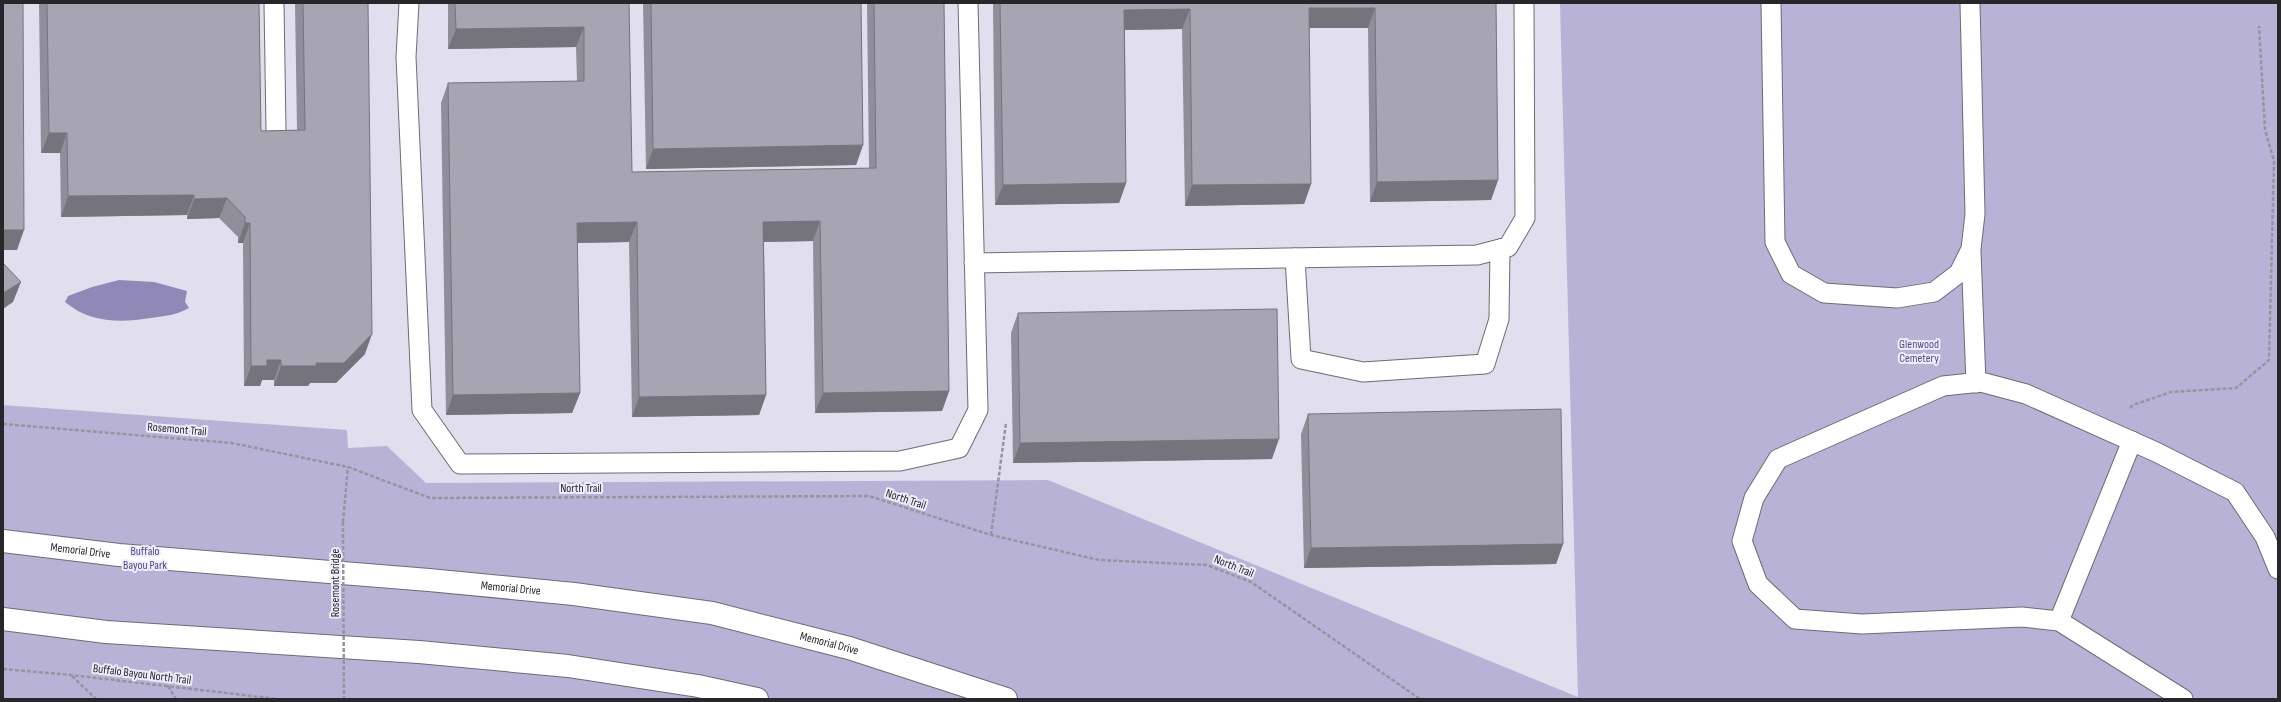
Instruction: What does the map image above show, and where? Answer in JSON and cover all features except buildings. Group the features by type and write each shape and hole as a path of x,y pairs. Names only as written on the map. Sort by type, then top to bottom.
{"main road":[{"name":"Memorial Drive","path":"3,542 119,555 429,580 574,594 712,613 849,648 1006,699"},
{"path":"3,619 106,632 419,652 568,666 698,686 757,699"}],"lane":[{"path":"274,3 276,130"},
{"path":"409,3 406,57 422,410 460,464 900,461 959,448 978,410 968,3"},
{"path":"974,263 1476,255 1508,247 1525,218 1524,3"},
{"path":"1771,3 1775,242 1791,274 1824,293 1897,298 1934,292 1959,272 1971,248"},
{"path":"1970,3 1975,214 1971,248 1976,383"},
{"path":"1295,258 1301,359 1363,372 1485,364 1498,319 1500,249"},
{"path":"2183,699 2059,621 2022,617 1862,624 1795,619 1758,584 1742,541 1754,498 1778,460 1943,386 1981,382 2026,394 2132,441 2235,492 2265,537 2278,569"},
{"path":"2059,621 2132,441"}],"path":[{"path":"2111,432 2133,405 2171,392 2236,388 2269,360 2274,161 2265,130 2259,26"},
{"path":"978,410 1007,415 991,535"},
{"name":"Rosemont Trail","path":"3,424 232,443 348,468"},
{"name":"North Trail","path":"348,468 430,498 869,496 991,535 1099,560 1207,565 1251,582 1420,699"},
{"name":"Rosemont Bridge","path":"344,699 343,522 348,468"},
{"name":"Buffalo Bayou North Trail","path":"3,670 71,675 278,699"},
{"path":"71,675 96,699"},
{"path":"168,686 176,699"}],"green space":[{"name":"Glenwood Cemetery","path":"1560,3 2278,3 2278,699 3,699 3,405 347,430 348,448 387,446 426,483 1048,480 1578,697"}],"shaded area":[{"path":"119,280 154,282 187,291 185,302 189,308 166,316 139,320 117,321 95,318 75,309 65,302 68,296 92,287"}],"park label":[{"name":"Buffalo Bayou Park","path":"145,558"}]}
